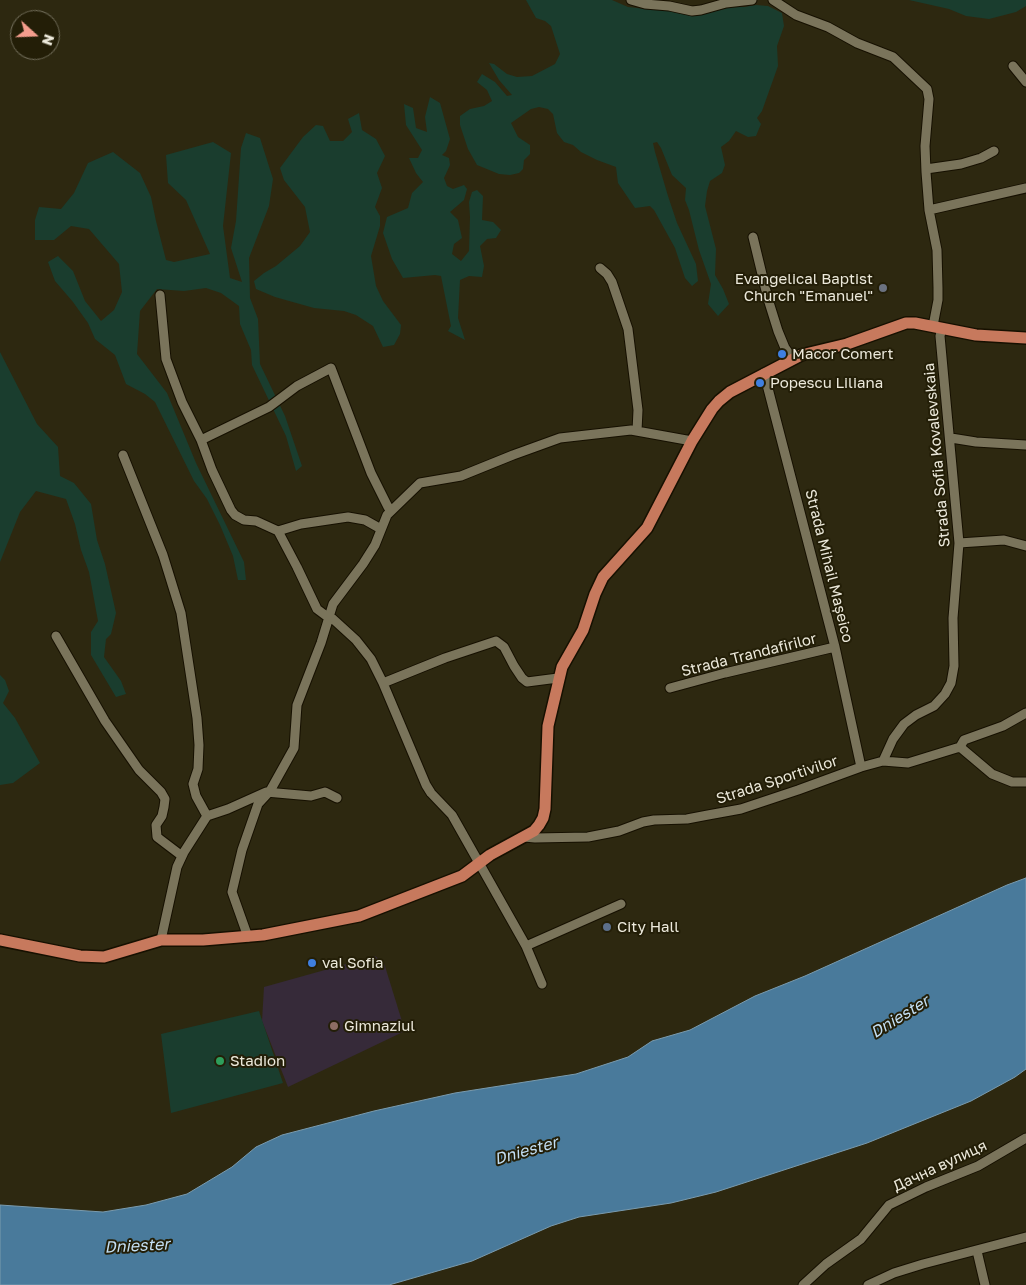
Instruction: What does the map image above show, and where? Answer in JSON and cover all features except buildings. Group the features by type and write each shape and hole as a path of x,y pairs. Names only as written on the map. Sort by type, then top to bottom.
{"main road":[{"path":"0,940 80,956 104,957 161,940 248,937 359,916 453,880 490,855 534,831 543,818 548,726 558,678 566,659 583,630 603,577 647,528 692,441 719,401 730,392 793,359 847,344 906,323 976,335 1026,338"}],"street":[{"path":"631,0 692,11 726,3 752,0"},
{"name":"Strada Sofia Kovalevskaia","path":"772,0 796,14 828,27 857,43 893,57 927,89 929,99 925,146 926,169 929,210 937,250 937,327 940,336 951,438 959,543 953,618 954,666 950,683 940,702 916,715 898,731 883,761"},
{"path":"1014,66 1026,82"},
{"path":"926,169 961,164 981,158 994,151"},
{"path":"929,210 1026,188"},
{"path":"754,237 768,299 778,331 785,348 793,359"},
{"path":"600,268 612,282 628,329 638,410 637,431"},
{"path":"160,295 166,359 182,402 201,440 212,470 235,515 244,520 256,521 278,531 297,567 312,602 321,613 356,640 371,659 430,793 451,814 526,946 542,984"},
{"path":"201,440 269,407 297,386 331,368 371,474 388,507 392,509"},
{"name":"Strada Mihail Mașeico","path":"764,373 783,440 835,647 861,767"},
{"path":"248,937 232,895 232,887 242,850 258,804 270,792 294,748 297,705 321,643 334,601 363,564 374,545 383,521 392,509 420,484 462,476 560,438 637,431 692,441"},
{"path":"951,438 976,442 1026,445"},
{"path":"123,455 163,555 181,613 200,745 198,769 193,784 196,796 207,816"},
{"path":"278,531 301,524 348,517 365,520 381,529"},
{"path":"959,543 1004,540 1026,546"},
{"path":"56,636 105,721 139,770 161,792 164,799 164,807 162,816 156,825 156,837 182,856"},
{"path":"383,683 445,658 496,641 504,647 514,666 527,682 551,677 558,678"},
{"name":"Strada Trandafirilor","path":"670,688 835,647"},
{"name":"Strada Sportivilor","path":"524,837 588,837 620,831 642,822 708,816 749,806 861,767 883,761 908,763 960,747 964,740 1004,726 1026,713"},
{"path":"960,747 992,774 1012,782 1026,782"},
{"path":"161,940 177,866 207,816 266,792 311,796 325,792 337,798"},
{"path":"526,946 621,904"},
{"name":"Дачна вулиця","path":"803,1285 826,1264 861,1238 889,1205 926,1187 978,1166 1026,1138"},
{"path":"868,1285 894,1273 1026,1237"},
{"path":"976,1251 985,1285"}],"shaded area":[{"name":"Gimnaziul","path":"375,956 384,963 405,1031 288,1087 262,1021 264,987"}],"green space":[{"path":"526,0 612,0 628,7 655,10 664,8 744,7 756,5 768,6 782,13 784,26 777,46 778,66 762,111 757,118 761,124 756,136 748,137 736,131 729,141 721,147 725,165 722,173 710,181 707,191 705,206 716,249 715,275 729,304 718,316 708,304 711,284 685,200 686,188 672,175 657,142 653,143 668,196 677,223 696,264 698,281 692,286 685,278 675,248 654,210 650,206 635,208 618,183 616,167 597,160 581,152 573,145 564,142 557,133 553,114 548,109 539,107 531,109 511,123 518,137 530,145 530,154 524,160 523,169 519,173 510,175 499,174 477,165 468,149 460,125 460,116 470,109 484,106 492,101 487,90 477,82 482,74 495,82 507,96 512,95 499,80 489,63 494,64 507,74 517,77 532,76 555,64 560,54 551,26 545,21 536,18"},
{"path":"909,0 1026,0 1026,6 1016,12 989,19 966,16 949,9"},
{"path":"430,97 440,103 450,139 446,151 442,155 449,158 450,165 444,178 447,186 453,189 464,185 467,189 464,200 450,212 458,220 462,238 454,244 452,254 461,261 469,251 469,202 472,192 477,190 483,196 482,220 493,222 501,230 496,238 487,239 480,246 484,266 482,277 469,276 460,280 458,318 465,340 448,331 451,326 441,276 403,278 392,259 383,233 387,217 408,208 412,193 423,182 416,173 409,158 418,158 422,150 406,125 404,104 413,108 416,128 427,132 425,117"},
{"path":"359,113 362,130 376,139 385,156 377,173 382,188 375,207 380,216 380,226 371,256 376,286 383,301 401,325 400,334 394,345 383,347 373,326 356,315 344,311 314,308 275,297 256,289 254,281 300,246 310,232 305,207 284,180 280,168 303,137 316,125 323,126 330,141 343,141 352,132 348,119"},
{"path":"246,133 260,138 273,179 269,206 249,258 250,298 258,319 260,364 285,416 302,466 296,471 286,436 252,365 251,350 240,324 239,306 221,293 206,288 184,291 157,289 140,311 137,354 167,393 196,463 244,562 246,580 238,580 233,556 220,525 207,499 194,481 155,402 145,394 126,384 115,355 95,339 88,323 55,281 48,262 58,256 73,271 85,301 101,321 114,310 122,292 119,264 89,229 71,226 54,240 35,240 35,220 39,207 61,209 74,193 88,163 113,152 140,173 151,197 166,260 174,262 210,254 186,200 168,183 166,155 213,142 231,153 223,226 230,278 242,282 231,248 236,221 241,148"},
{"path":"0,352 37,424 58,447 60,476 74,483 91,504 97,540 105,564 116,613 111,634 106,639 104,657 121,681 126,694 116,697 91,655 91,632 98,621 89,572 66,499 36,491 20,512 0,562"},
{"path":"0,675 5,680 9,691 3,703 15,718 40,763 13,783 0,785"},
{"name":"Stadion","path":"259,1011 283,1083 171,1113 161,1034"}],"water":[{"name":"Dniester","path":"1026,878 1026,1069 971,1101 867,1143 716,1192 671,1203 579,1217 551,1226 472,1261 389,1285 0,1285 0,1205 103,1212 146,1205 187,1194 232,1167 256,1147 282,1135 374,1111 455,1093 576,1074 628,1057 652,1041 690,1030 755,996 805,976"}],"place":[{"name":"Evangelical Baptist Church \"Emanuel\"","path":"883,288"},
{"name":"Macor Comert","path":"782,354"},
{"name":"Popescu Liliana","path":"760,383"},
{"name":"City Hall","path":"607,927"},
{"name":"val Sofia","path":"312,963"},
{"name":"Gimnaziul","path":"334,1026"},
{"name":"Stadion","path":"220,1061"}]}
